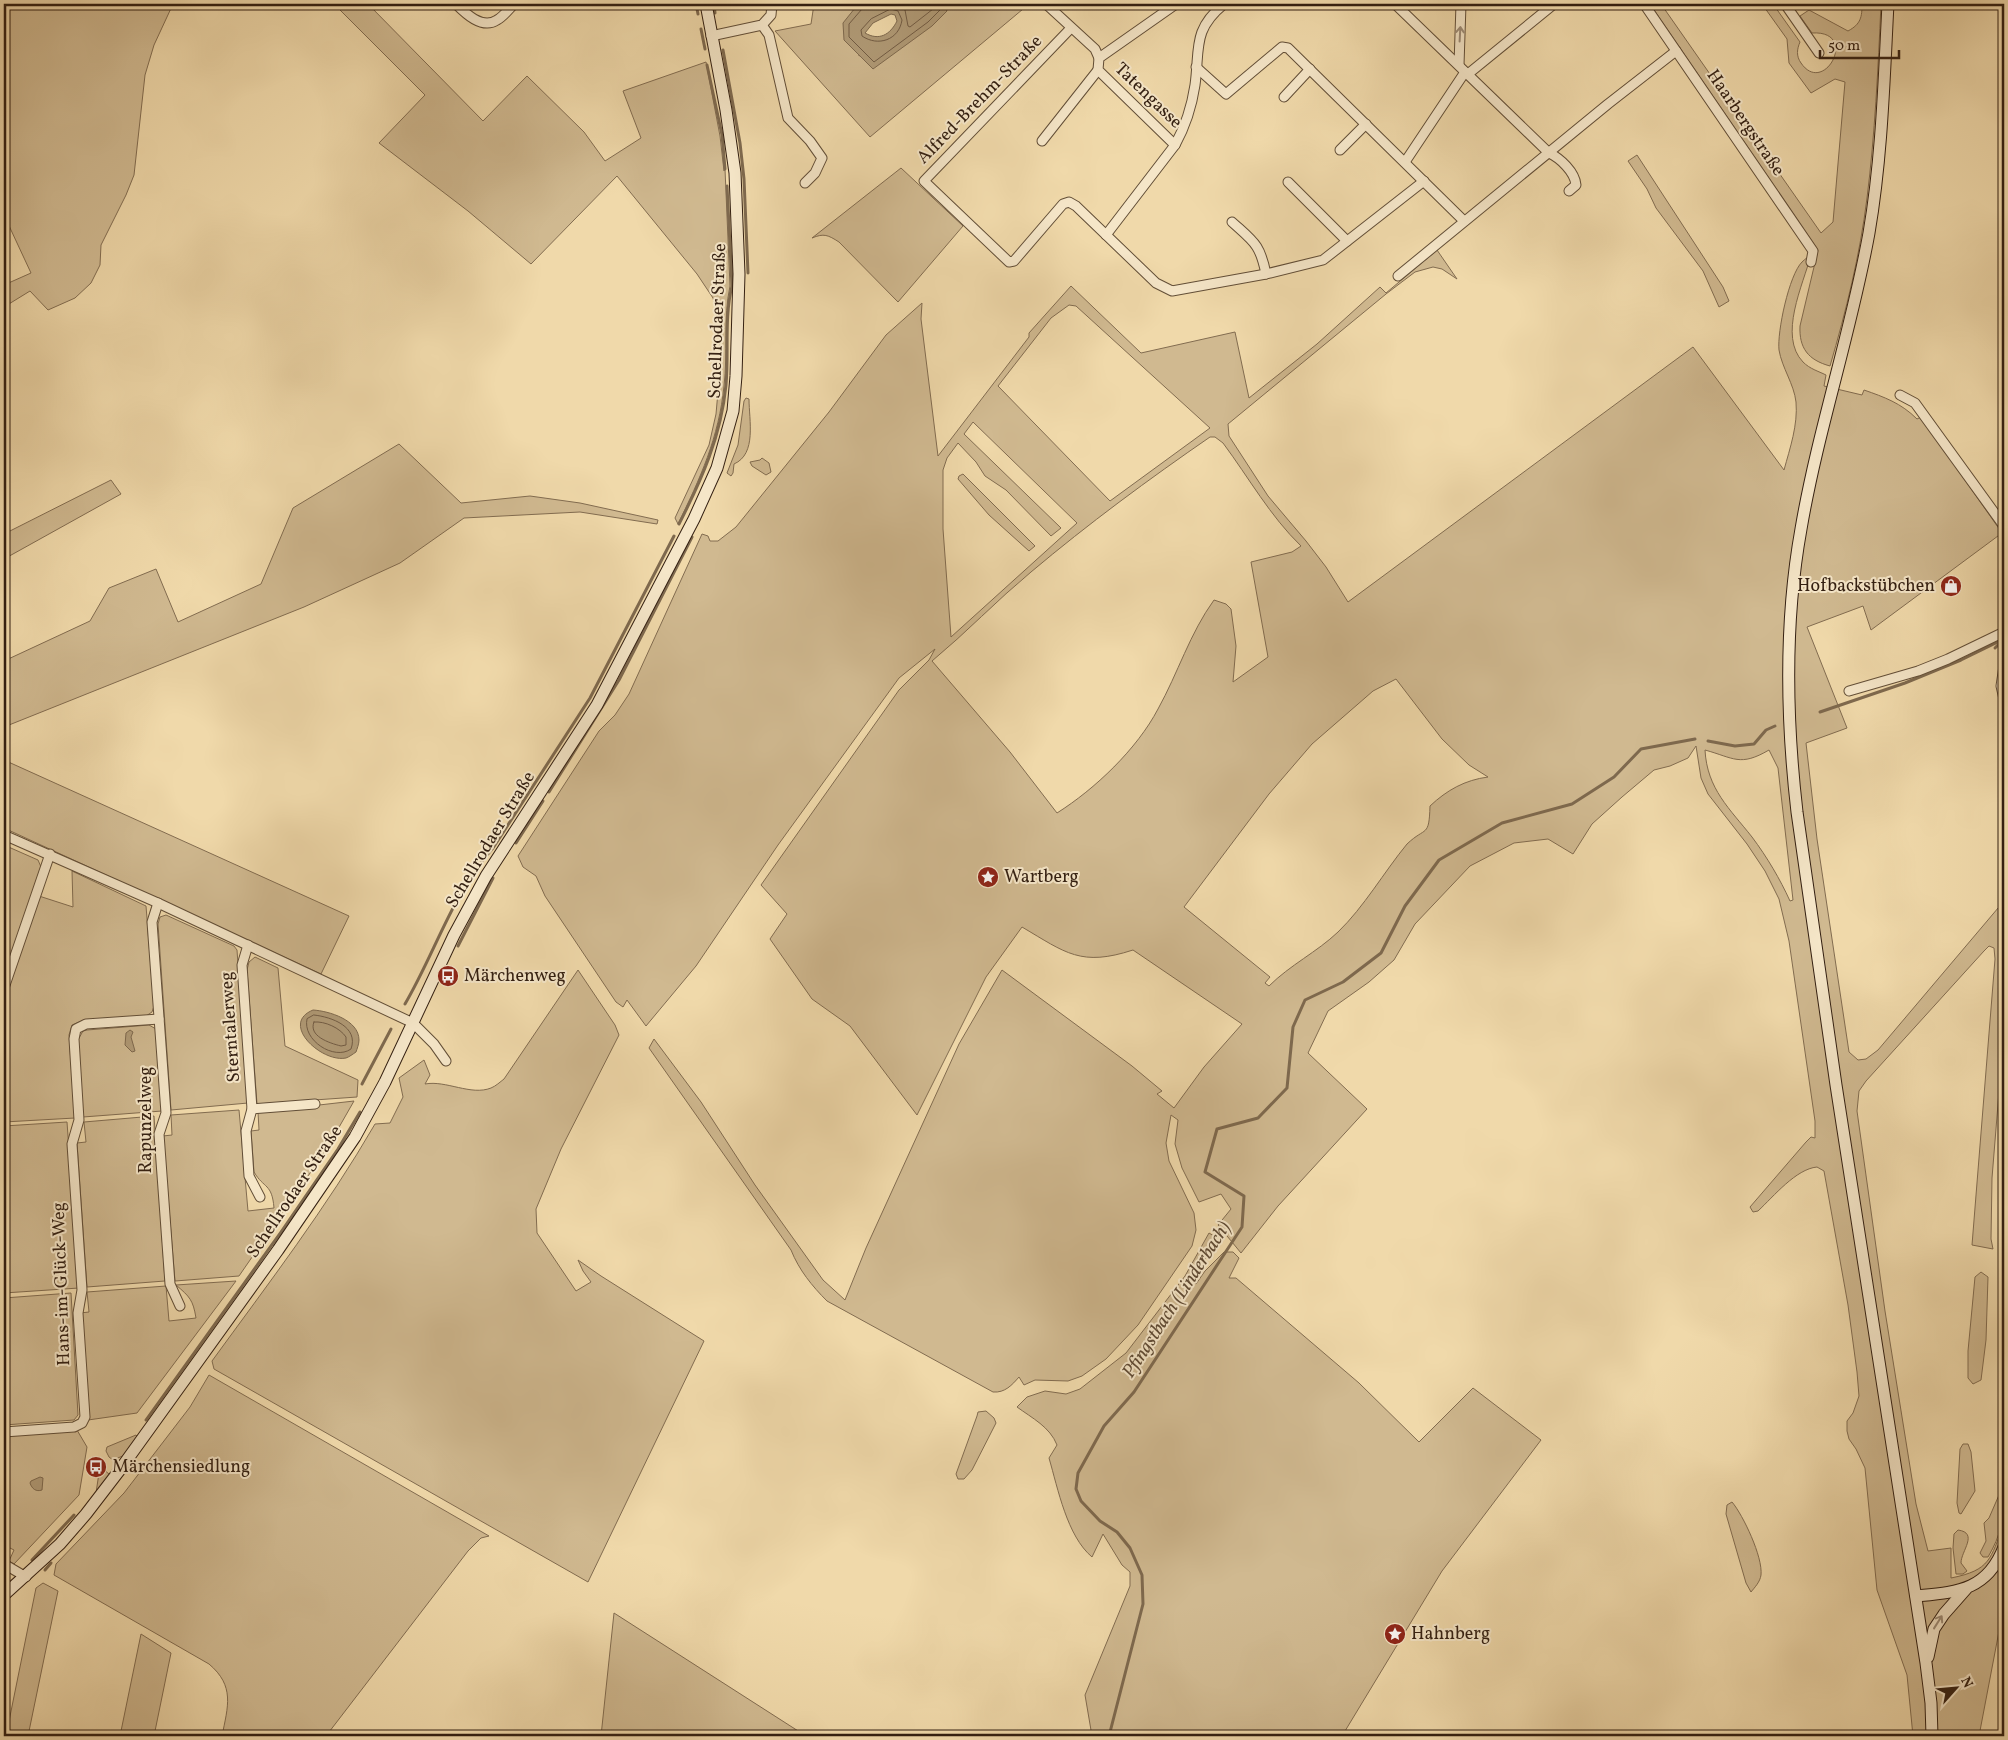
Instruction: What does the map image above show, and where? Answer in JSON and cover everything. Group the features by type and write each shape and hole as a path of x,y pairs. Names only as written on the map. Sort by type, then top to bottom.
{"street":[{"path":"456,4 469,17 487,23 496,21 514,4"},
{"name":"Schellrodaer Straße","path":"4,1595 26,1577 60,1544 120,1471 278,1250 355,1136 385,1082 454,935 486,876 597,705 694,519 717,468 733,411 739,274 735,173 726,110 706,4"},
{"path":"712,36 762,25 771,15 772,4"},
{"path":"1046,4 1095,50 1099,58"},
{"name":"Tatengasse","path":"1042,141 1098,70 1099,58 1176,4"},
{"path":"1106,234 1175,145 1182,132 1195,86 1201,31 1206,20 1224,4"},
{"path":"1395,4 1549,153 1558,157 1576,179 1576,185 1569,191"},
{"path":"1462,4 1464,70"},
{"path":"1406,162 1464,70 1554,4"},
{"name":"Haarbergstraße","path":"1644,4 1813,251 1811,262"},
{"path":"1785,4 1818,53"},
{"path":"1888,4 1876,186 1858,290 1817,454 1801,529 1790,622 1788,706 1796,812 1836,1085 1926,1663 1931,1703 1932,1736"},
{"path":"762,25 769,35 788,118 810,141 822,158 815,173 805,183"},
{"name":"Alfred-Brehm-Straße","path":"1071,28 924,181 1011,263 1063,204 1069,202 1076,206 1106,234 1156,284 1172,291 1266,274 1323,260 1424,182"},
{"path":"1196,67 1226,94 1285,46 1406,162 1464,221"},
{"path":"1398,276 1608,104 1676,51"},
{"path":"1284,97 1310,69"},
{"name":"Tatengasse","path":"1098,70 1175,145"},
{"path":"1340,150 1366,124"},
{"path":"1288,182 1347,241"},
{"path":"1232,222 1258,246 1266,274"},
{"path":"1900,395 1915,403 2004,526"},
{"path":"1849,691 1918,671 2004,632"},
{"path":"2004,666 2001,686 2004,699"},
{"path":"4,835 158,903 413,1023 434,1044 446,1061"},
{"path":"4,988 50,854"},
{"name":"Rapunzelweg","path":"158,903 152,922 166,1113 159,1134 170,1284 180,1306"},
{"name":"Sterntalerweg","path":"248,945 242,965 252,1109 246,1131 249,1176 260,1198"},
{"name":"Hans-im-Glück-Weg","path":"4,1432 74,1427 82,1423 85,1417 78,1313 82,1290 72,1144 79,1120 74,1039 76,1029 86,1024 159,1019"},
{"path":"252,1109 315,1104"},
{"path":"1916,1596 1966,1589 1976,1585 1997,1565 2004,1548"},
{"path":"4,1564 26,1577"},
{"path":"1926,1663 1934,1629 1944,1614 1966,1589"}],"shaded area":[{"path":"4,4 173,4 154,45 145,75 134,175 101,245 100,265 91,283 75,298 48,310 30,291 4,307 4,285 31,273 4,215"},
{"path":"334,4 368,4 483,121 527,76 584,132 605,161 641,138 623,91 706,62 720,136 724,171 725,169 730,286 727,310 725,374 718,423 713,440 694,491 678,524 675,518 709,445 716,414 720,369 719,322 713,298 697,274 617,176 531,264 468,211 379,143 425,95"},
{"path":"814,4 861,4 855,8 859,56 947,11 943,4 1029,4 870,137 775,31 811,24"},
{"path":"1650,4 1661,4 1821,233 1833,222 1845,82 1835,79 1811,93 1789,63 1787,39 1762,4 1773,4 1800,42 1797,52 1801,63 1810,71 1819,72 1827,68 1833,60 1836,50 1834,41 1826,35 1812,33 1800,16 1809,10 1848,31 1856,26 1860,20 1862,4 1881,4 1870,174 1861,241 1842,325 1830,366 1816,360 1806,352 1800,334 1800,326 1818,250"},
{"path":"1637,155 1723,287 1729,301 1719,307 1703,271 1656,208 1647,189 1628,161"},
{"path":"901,168 963,226 898,302 839,242 826,236 812,238"},
{"path":"1437,250 1457,279 1442,269 1433,267 1415,272 1228,424 1229,436 1268,496 1326,567 1348,602 1693,347 1784,470 1796,419 1796,402 1779,350 1780,330 1788,291 1797,269 1811,255 1798,295 1792,325 1796,351 1803,362 1826,375 1824,386 1862,395 1864,390 1898,405 1917,419 1921,417 2002,533 1871,630 1863,606 1807,627 1847,728 1806,743 1817,839 1849,1052 1858,1060 1866,1059 1878,1050 2004,901 2004,1030 1992,1178 1991,1239 1993,1249 1972,1245 1995,959 1994,948 1989,946 1984,951 1866,1081 1859,1091 1857,1111 1885,1311 1916,1504 1928,1551 1951,1548 1951,1578 1964,1575 1982,1567 1987,1561 1992,1554 2004,1524 2004,1605 1979,1736 1913,1736 1907,1675 1877,1590 1865,1468 1849,1439 1847,1431 1847,1421 1853,1413 1859,1396 1857,1372 1848,1305 1824,1171 1817,1167 1809,1169 1793,1178 1758,1211 1753,1212 1750,1207 1806,1142 1811,1137 1815,1138 1815,1121 1789,941 1779,899 1765,871 1747,844 1708,794 1701,778 1696,746 1688,758 1670,766 1654,770 1622,797 1592,824 1573,854 1548,839 1514,843 1470,866 1415,924 1394,960 1369,982 1328,1011 1308,1053 1367,1109 1278,1206 1241,1253 1218,1225 1231,1209 1221,1194 1199,1202 1182,1168 1175,1144 1178,1120 1171,1115 1166,1143 1169,1161 1194,1213 1196,1230 1192,1246 1138,1325 1106,1359 1082,1376 1068,1381 1035,1380 1024,1385 1019,1377 1008,1388 997,1392 993,1392 827,1301 806,1277 791,1250 649,1048 654,1039 701,1102 755,1185 823,1280 845,1300 866,1248 959,1044 1002,970 1132,1066 1162,1091 1157,1094 1174,1108 1204,1067 1242,1024 1133,950 1100,957 1074,955 1022,927 986,977 917,1115 850,1026 812,999 770,939 787,914 761,885 899,690 929,660 935,649 899,678 778,845 696,966 646,1026 627,1000 623,1007 616,1002 545,896 536,876 523,867 518,856 599,731 615,715 629,694 702,534 708,536 710,541 718,541 736,527 829,412 886,335 922,303 921,319 938,456 1029,337 1029,333 1071,286 1141,353 1235,332 1249,398 1317,344 1380,287 1386,293","holes":["1069,305 1076,306 1210,428 1110,501 998,386 1051,318","973,422 1077,523 951,637 943,529 943,470 947,458 958,443 976,462 985,476 1006,490 1051,536 1061,528 964,434","1210,437 1215,437 1223,443 1279,522 1301,546 1292,552 1251,562 1268,657 1233,682 1236,646 1231,609 1226,604 1214,600 1191,639 1158,709 1139,739 1100,780 1057,813 1010,752 932,661 1053,554 1119,502","1396,679 1442,739 1469,765 1488,777 1457,787 1443,795 1430,806 1429,823 1425,830 1407,844 1347,922 1330,939 1269,986 1265,983 1270,977 1184,907 1269,794 1312,744 1373,691","1705,750 1730,758 1744,760 1769,750 1778,768 1793,900 1790,901 1768,860 1721,798 1710,776"]},
{"path":"746,398 749,399 749,445 746,453 734,464 731,476 727,473 738,445"},
{"path":"399,444 461,503 530,496 580,503 658,520 657,524 580,512 464,518 400,563 304,607 4,727 4,661 90,621 109,588 156,569 178,622 261,584 293,508"},
{"path":"762,458 769,463 771,472 766,475 752,466 750,462"},
{"path":"963,474 1035,546 1029,551 989,515 958,479"},
{"path":"111,480 121,494 4,559 4,534"},
{"path":"4,760 349,916 321,974 4,828"},
{"path":"4,845 38,860 41,867 4,977"},
{"path":"72,871 146,906 154,1006 152,1012 146,1016 82,1021 72,1025 69,1035 75,1118 4,1122 4,1003 39,896 73,907"},
{"path":"166,915 234,946 237,950 248,1103 171,1110 158,924 160,917"},
{"path":"255,957 278,968 285,1046 358,1080 357,1097 257,1104 247,970 249,962"},
{"path":"578,970 615,1025 619,1035 561,1149 536,1209 537,1233 576,1291 591,1282 578,1260 704,1341 588,1582 214,1369 212,1361 317,1215 375,1124 390,1123 403,1097 399,1078 424,1060 430,1075 425,1084 433,1083 475,1090 483,1090 495,1086 504,1079"},
{"path":"149,1025 156,1029 162,1111 83,1117 78,1040 83,1031"},
{"path":"354,1101 326,1150 239,1276 175,1281 163,1136 172,1135 171,1115 239,1110 248,1211 274,1208 269,1190 254,1172 251,1131 259,1130 258,1112"},
{"path":"154,1116 165,1281 87,1287 77,1143 86,1142 84,1122"},
{"path":"67,1122 79,1288 4,1293 4,1126"},
{"path":"1209,1233 1214,1236 1216,1243 1192,1279 1196,1284 1205,1271 1224,1252 1233,1252 1239,1258 1229,1278 1236,1278 1359,1383 1419,1442 1473,1388 1541,1440 1442,1571 1342,1736 1092,1736 1085,1695 1130,1586 1130,1572 1122,1565 1103,1534 1092,1557 1083,1548 1064,1511 1049,1458 1057,1445 1045,1428 1017,1407 1027,1397 1045,1391 1066,1394 1080,1389 1126,1353 1185,1276"},
{"path":"1981,1272 1988,1277 1986,1340 1981,1380 1973,1384 1968,1378 1968,1351 1975,1277"},
{"path":"236,1281 137,1413 88,1420 80,1313 89,1312 87,1292 166,1286 169,1321 196,1318 190,1299 176,1285"},
{"path":"71,1293 78,1415 74,1420 4,1425 4,1298"},
{"path":"209,1375 489,1536 481,1538 468,1551 326,1736 222,1736 228,1697 223,1680 209,1664 54,1575 56,1564 124,1493 190,1407"},
{"path":"986,1411 994,1418 996,1423 972,1470 964,1479 958,1479 956,1474 978,1412"},
{"path":"77,1430 87,1447 79,1495 14,1564 9,1561 14,1550 6,1546 4,1551 4,1439 7,1436"},
{"path":"136,1435 138,1437 125,1455 113,1460 109,1457 106,1451 107,1447"},
{"path":"1963,1444 1968,1444 1971,1452 1975,1491 1961,1514 1959,1513 1957,1503 1960,1449"},
{"path":"100,1466 110,1475 96,1493"},
{"path":"2004,1493 1999,1534 1988,1557 1983,1557 1980,1553 1986,1541 1984,1523 1989,1518 1999,1495"},
{"path":"1732,1502 1747,1526 1756,1547 1761,1567 1760,1578 1751,1592 1746,1583 1726,1514 1727,1505"},
{"path":"1958,1530 1964,1532 1968,1539 1961,1563 1967,1571 1963,1574 1956,1574 1953,1548 1954,1534"},
{"path":"43,1583 58,1591 28,1736 6,1736 36,1588"},
{"path":"614,1613 806,1736 601,1736"},
{"path":"141,1634 171,1653 154,1736 120,1736"}],"water":[{"path":"861,4 943,4 947,11 932,26 873,69 844,40 843,23 855,8","holes":["891,14 895,15 897,21 891,30 884,35 875,36 865,33 873,23"]},
{"path":"313,1010 327,1012 349,1022 358,1033 359,1040 356,1052 346,1058 336,1058 316,1049 302,1033 300,1024 304,1016"},
{"path":"130,1030 133,1032 131,1037 135,1051 132,1052 125,1045 126,1033"},
{"path":"40,1477 43,1478 42,1490 40,1491 33,1488 30,1483"}],"waterway":[{"path":"696,4 698,14"},
{"path":"714,4 715,13"},
{"path":"701,29 705,49"},
{"path":"723,50 740,143 744,179 748,273"},
{"path":"707,65 722,135 725,169"},
{"path":"679,524 715,440 726,385 727,323 732,286 727,186"},
{"path":"405,1004 455,903 590,698 674,536"},
{"path":"549,792 619,680 692,537"},
{"name":"Pfingstbach (Linderbach)","path":"1820,712 1905,683 1961,660 2004,639"},
{"name":"Pfingstbach (Linderbach)","path":"1995,648 2001,642"},
{"name":"Pfingstbach (Linderbach)","path":"1708,741 1735,746 1754,744 1766,730 1775,726"},
{"name":"Pfingstbach (Linderbach)","path":"1109,1736 1143,1604 1142,1575 1130,1548 1117,1532 1100,1521 1081,1501 1076,1489 1078,1473 1104,1426 1134,1392 1242,1227 1244,1196 1205,1172 1217,1129 1258,1118 1287,1088 1293,1027 1305,1000 1343,982 1381,953 1405,906 1439,860 1502,823 1572,804 1614,777 1641,749 1695,739"},
{"path":"516,843 543,801"},
{"path":"458,946 493,878"},
{"path":"362,1084 391,1029"},
{"path":"146,1420 281,1232 338,1149 360,1112"},
{"path":"32,1560 74,1515"},
{"path":"45,1570 51,1563"}],"place":[{"name":"Hofbackstübchen","path":"1951,586"},
{"name":"Wartberg","path":"988,877"},
{"name":"Märchenweg","path":"448,976"},
{"name":"Märchensiedlung","path":"96,1467"},
{"name":"Hahnberg","path":"1395,1634"}]}
